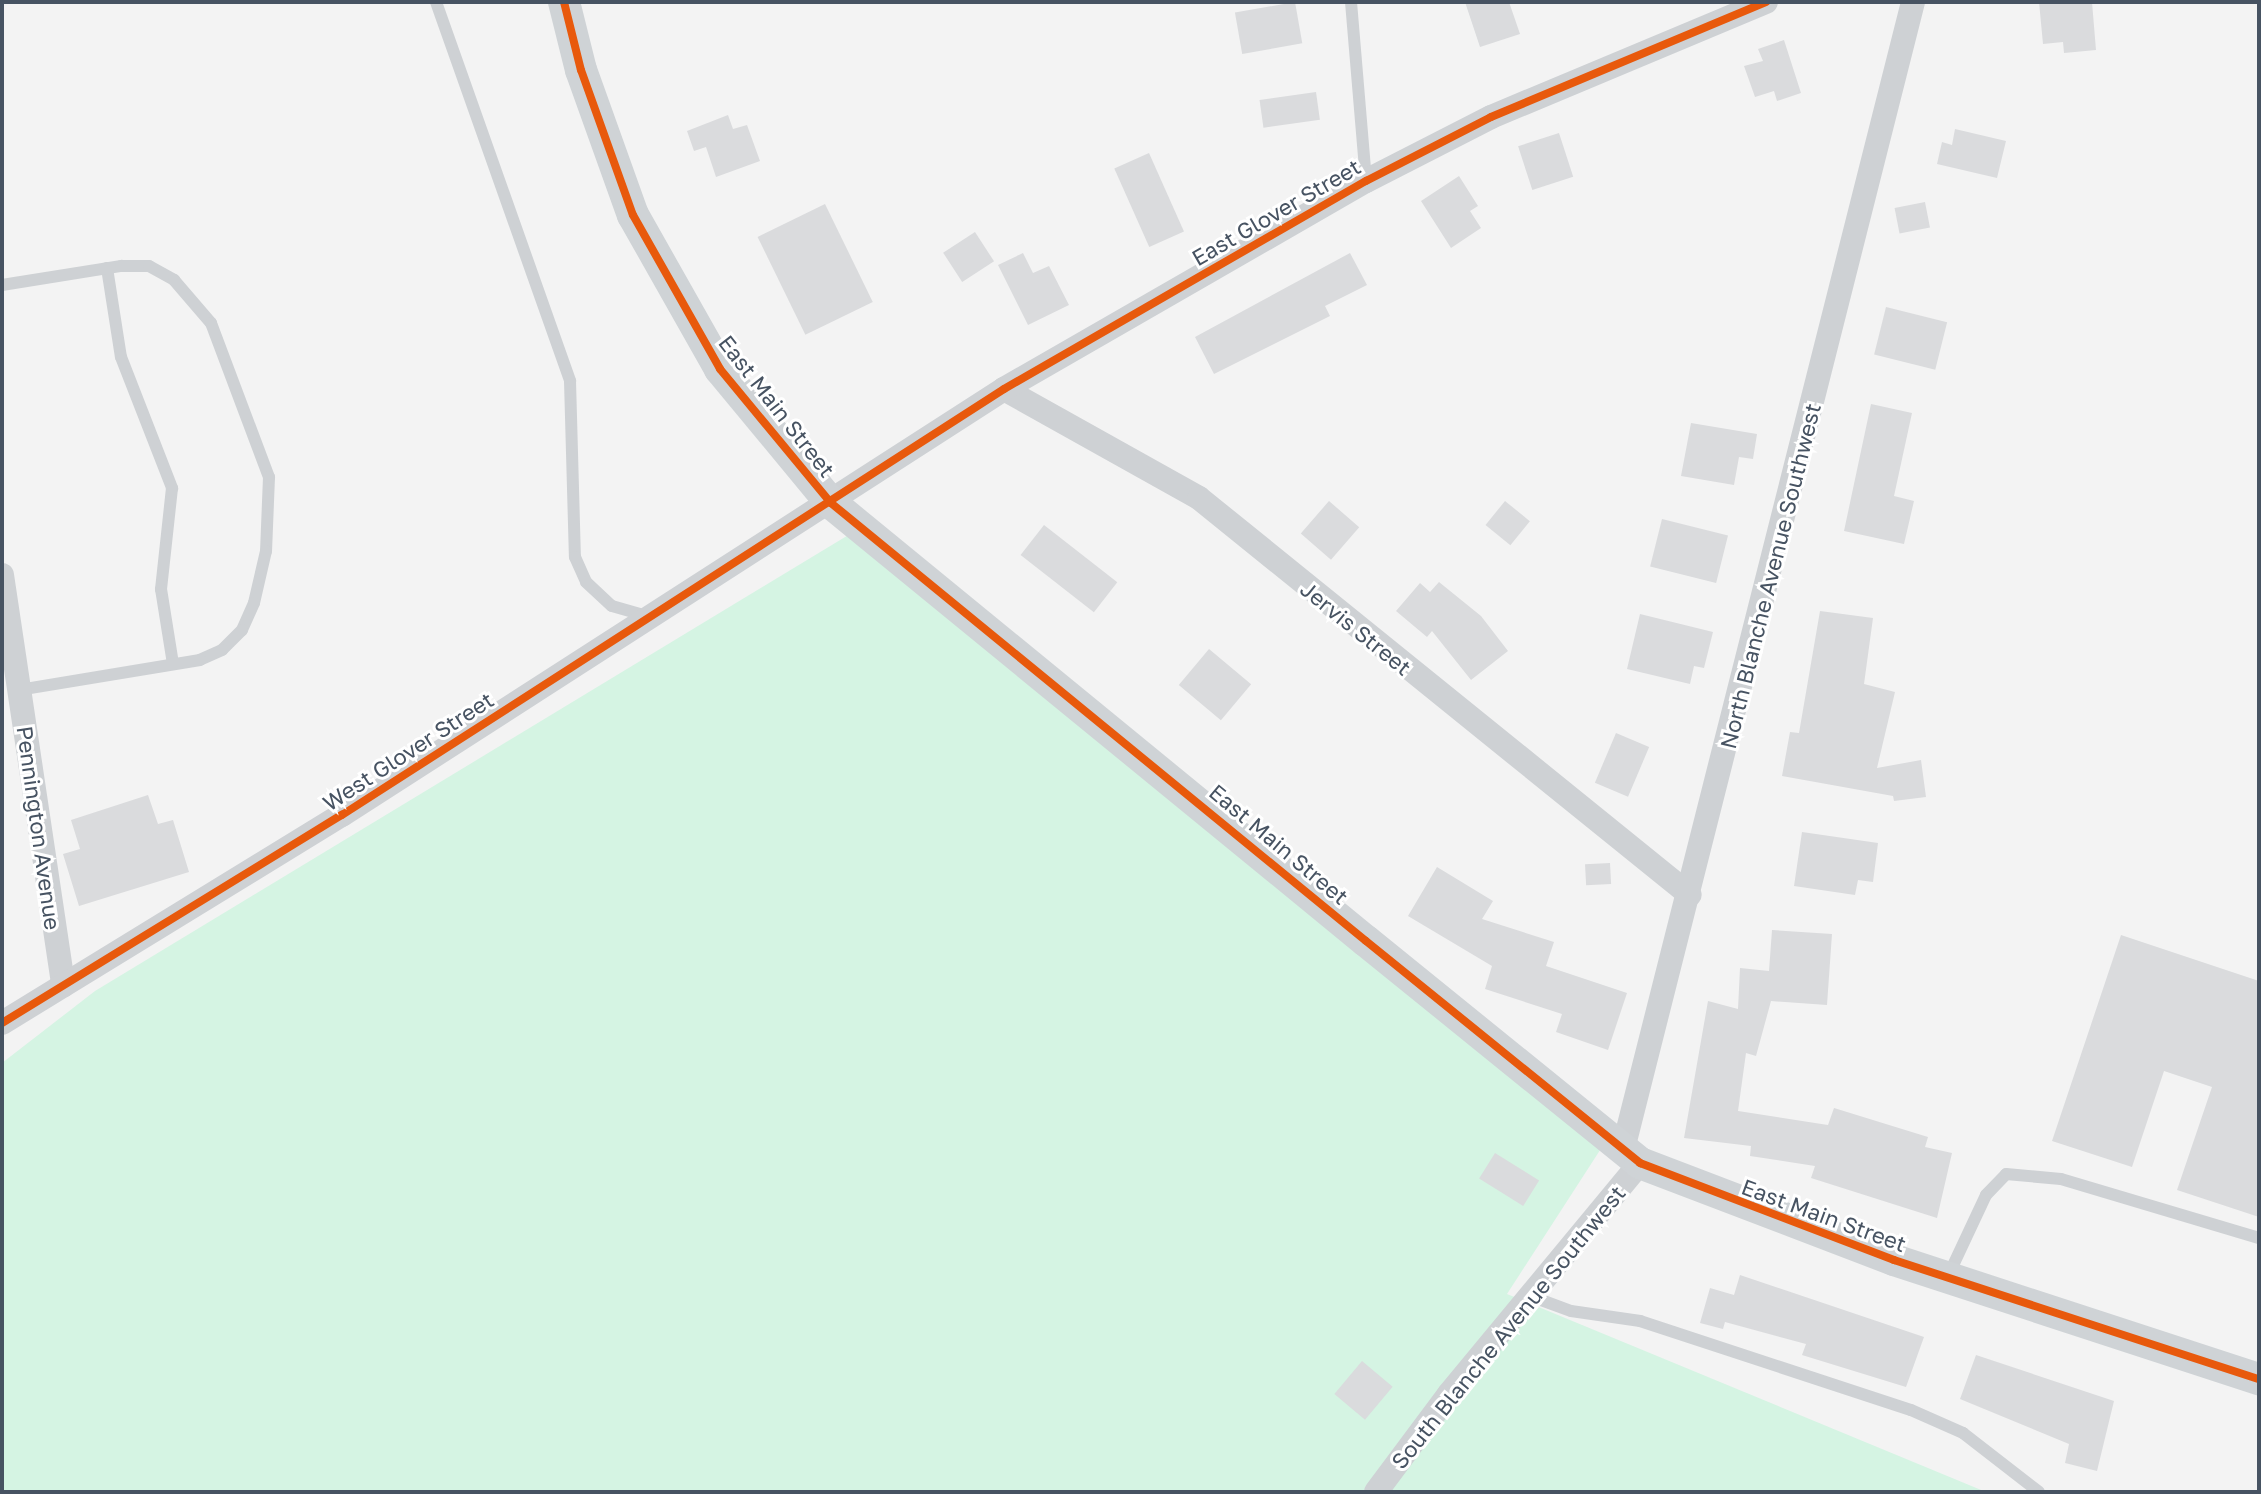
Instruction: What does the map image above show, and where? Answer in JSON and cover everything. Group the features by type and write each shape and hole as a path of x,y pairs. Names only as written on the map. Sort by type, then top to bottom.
{"main road":[{"name":"East Main Street","path":"564,2 581,70 633,215 720,369 831,503 1632,1156 1947,1277 2259,1379"}],"street":[{"name":"East Glover Street","path":"831,503 1004,389 1366,181 1491,117 1766,2"},
{"name":"North Blanche Avenue Southwest","path":"1632,1156 1690,895 1913,2"},
{"name":"Jervis Street","path":"1004,389 1199,498 1690,895"},
{"name":"West Glover Street","path":"2,1023 831,503"},
{"name":"Pennington Avenue","path":"2,575 63,985"},
{"name":"South Blanche Avenue Southwest","path":"1376,1492 1449,1394 1533,1297 1632,1156"}],"lane":[{"path":"436,2 565,362 572,399 575,557 586,582 612,606 650,617"},
{"path":"1351,2 1366,181"},
{"path":"2,285 107,268 149,266 192,294 211,323 269,477 266,551 242,630 222,650 173,664 19,690"},
{"path":"107,268 121,357 172,488 161,589 173,664"},
{"path":"1947,1277 1986,1195 2006,1174 2061,1179 2259,1238"},
{"path":"1533,1297 1701,1339 1911,1410 1963,1433 2039,1492"}],"green space":[{"path":"855,531 1604,1144 1507,1294 1986,1492 2,1492 2,1063 95,991"}],"building":[{"path":"1295,2 1302,43 1242,54 1235,13"},
{"path":"1465,2 1509,2 1520,34 1480,47"},
{"path":"2039,2 2092,2 2096,50 2064,53 2063,42 2043,44"},
{"path":"1784,40 1801,93 1777,101 1774,91 1755,97 1744,66 1763,61 1758,49"},
{"path":"1316,92 1320,120 1263,128 1260,100"},
{"path":"728,115 733,129 747,125 760,161 716,177 706,147 694,151 687,131"},
{"path":"1955,129 2006,141 1997,178 1937,164 1942,142 1952,145"},
{"path":"1559,133 1573,177 1532,190 1518,146"},
{"path":"1149,153 1184,232 1149,247 1114,168"},
{"path":"1459,176 1478,206 1470,211 1481,228 1451,248 1421,201"},
{"path":"1925,202 1930,228 1900,233 1895,208"},
{"path":"825,204 873,302 805,335 758,237"},
{"path":"975,232 994,261 962,282 943,253"},
{"path":"1023,253 1033,273 1049,266 1069,305 1028,325 998,265"},
{"path":"1350,253 1367,285 1325,306 1330,316 1214,374 1195,337"},
{"path":"1886,307 1947,322 1935,370 1874,355"},
{"path":"1871,404 1912,413 1894,496 1914,501 1904,544 1844,531"},
{"path":"1691,423 1757,434 1753,459 1739,457 1734,485 1681,476"},
{"path":"1329,501 1359,527 1331,560 1301,533"},
{"path":"1505,501 1530,521 1510,545 1485,525"},
{"path":"1662,519 1728,535 1716,583 1650,567"},
{"path":"1044,525 1117,582 1094,612 1021,555"},
{"path":"1439,582 1481,616 1508,651 1471,680 1432,631 1427,637 1396,611 1420,583 1430,592"},
{"path":"1820,611 1873,618 1864,684 1895,692 1877,768 1921,760 1926,797 1894,801 1893,796 1782,776 1790,732 1799,733"},
{"path":"1640,614 1713,632 1704,668 1694,666 1690,684 1627,669"},
{"path":"1209,649 1251,684 1221,720 1179,685"},
{"path":"1616,733 1649,747 1628,797 1595,783"},
{"path":"148,795 158,824 173,820 189,872 79,906 63,854 80,849 71,820"},
{"path":"1802,832 1878,843 1873,882 1858,880 1855,895 1794,886"},
{"path":"1610,863 1611,884 1586,885 1585,864"},
{"path":"1437,867 1493,901 1482,919 1554,942 1546,966 1627,993 1608,1050 1556,1032 1562,1014 1485,989 1492,966 1408,916"},
{"path":"1772,930 1832,934 1827,1005 1771,1001 1756,1056 1746,1053 1738,1111 1828,1125 1834,1108 1928,1137 1925,1147 1952,1153 1937,1218 1811,1178 1815,1166 1750,1156 1751,1146 1684,1138 1708,1001 1738,1009 1740,968 1769,971"},
{"path":"2121,935 2259,981 2259,1217 2177,1190 2212,1087 2164,1071 2132,1167 2052,1141"},
{"path":"1495,1153 1539,1181 1523,1206 1479,1178"},
{"path":"1740,1275 1924,1337 1906,1387 1802,1355 1806,1344 1725,1322 1723,1329 1700,1323 1710,1288 1734,1295"},
{"path":"1976,1355 2114,1401 2097,1471 2065,1463 2069,1444 1960,1399"},
{"path":"1362,1361 1393,1387 1365,1420 1334,1394"}],"cycle path":[{"path":"564,2 581,70 633,215 720,369 831,503 1366,941 1640,1163 1894,1260 2259,1379"},
{"path":"2,1023 342,815 1004,389 1366,181 1491,117 1766,2"}]}
